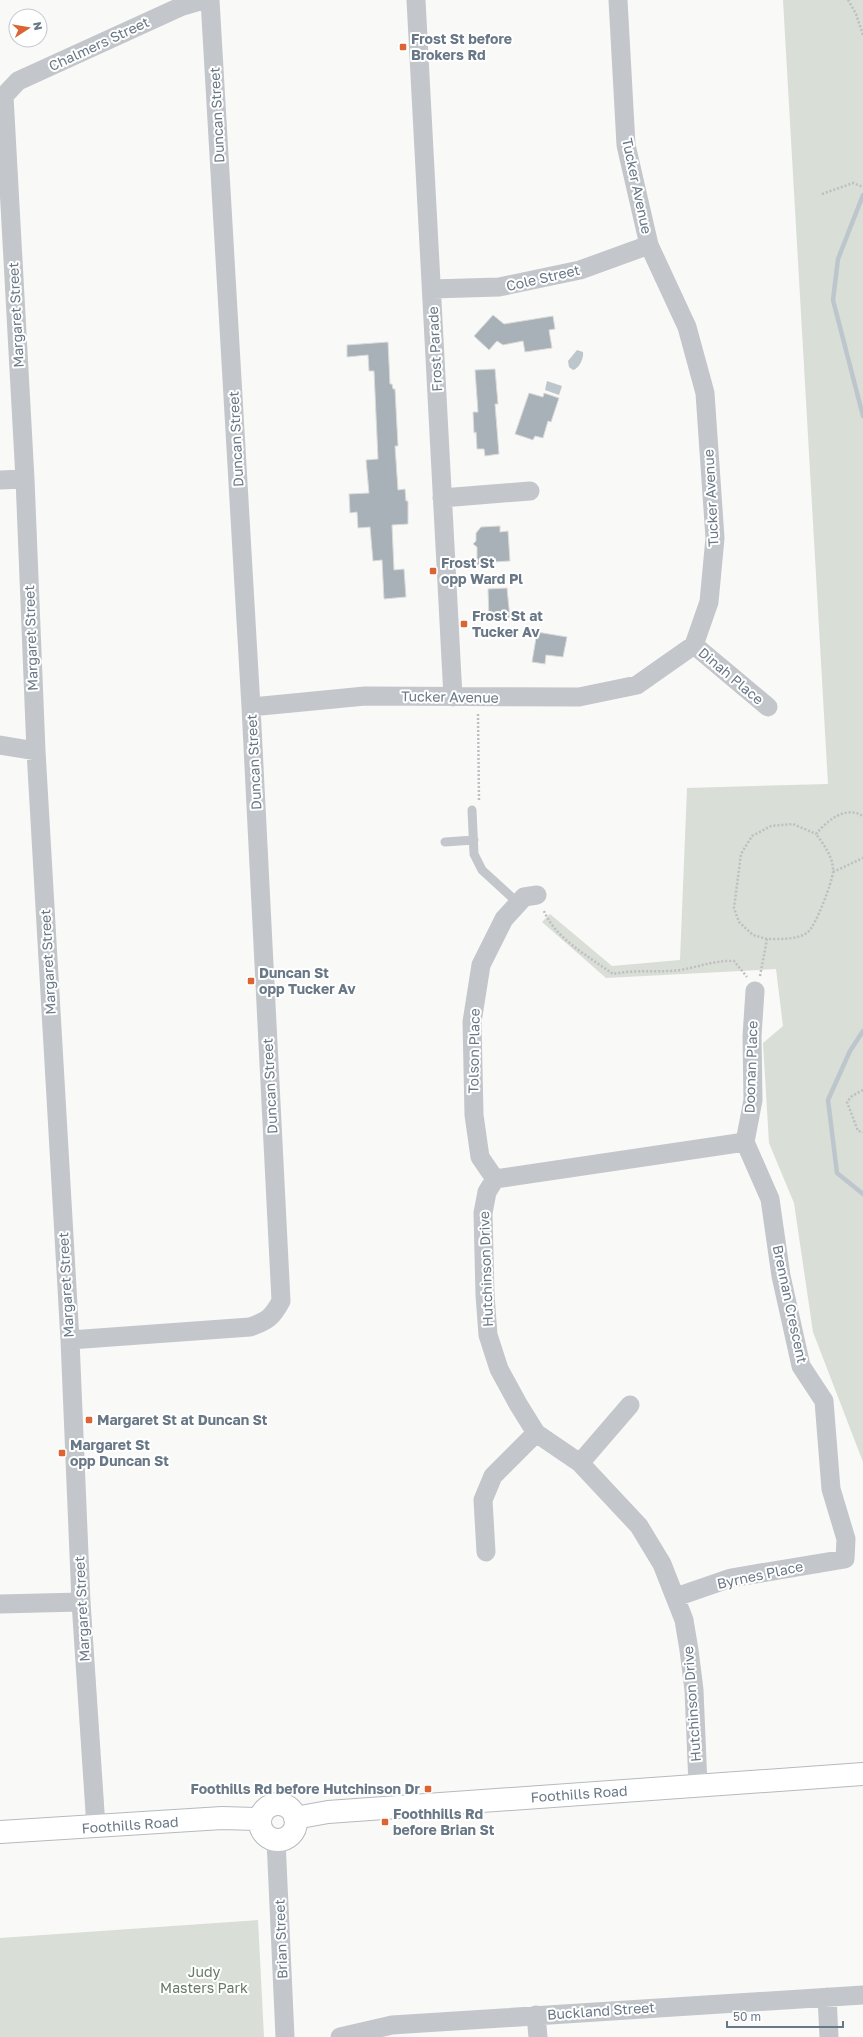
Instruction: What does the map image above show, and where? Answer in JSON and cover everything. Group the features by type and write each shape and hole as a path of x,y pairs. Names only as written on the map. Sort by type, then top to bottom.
{"main road":[{"name":"Foothills Road","path":"296,1818 328,1812 863,1774"},
{"path":"279,1804 285,1805 292,1810 296,1818 293,1831 289,1836 276,1840 264,1834 261,1829 260,1819 266,1808 279,1804"},
{"name":"Foothills Road","path":"0,1832 222,1818 260,1819"}],"street":[{"name":"Chalmers Street","path":"2,96 18,81 180,7 204,0"},
{"name":"Duncan Street","path":"70,1340 250,1327 266,1322 275,1313 281,1301 251,707 210,0"},
{"name":"Frost Parade","path":"416,0 453,697"},
{"name":"Tucker Avenue","path":"251,707 365,696 579,697 637,685 694,645 708,602 715,538 704,393 687,327 650,245 626,145 618,0"},
{"name":"Margaret Street","path":"2,96 25,479 36,750 70,1340 82,1602 96,1827"},
{"name":"Cole Street","path":"432,289 507,286 580,270 650,245"},
{"path":"0,480 25,479"},
{"path":"442,498 530,491"},
{"name":"Dinah Place","path":"694,645 768,707"},
{"path":"0,745 36,750"},
{"name":"Tolson Place","path":"495,1179 480,1157 474,1115 472,1022 481,964 504,919 524,897 537,895"},
{"name":"Doonan Place","path":"745,1142 753,1100 752,1036 755,991"},
{"path":"495,1179 745,1142"},
{"name":"Brennan Crescent","path":"745,1142 770,1199 781,1276 801,1366 824,1401 831,1489 846,1539 845,1559"},
{"name":"Hutchinson Drive","path":"495,1179 486,1192 483,1213 485,1295 488,1336 499,1369 536,1433 580,1463 640,1526 662,1564 684,1620 694,1690 698,1785"},
{"path":"580,1463 630,1405"},
{"path":"486,1552 483,1500 493,1476 536,1433"},
{"name":"Byrnes Place","path":"676,1597 731,1578 845,1559"},
{"path":"0,1604 82,1602"},
{"name":"Brian Street","path":"276,1840 285,2037"},
{"name":"Buckland Street","path":"340,2037 392,2025 863,1995"},
{"path":"827,1997 829,2037"},
{"path":"536,2015 538,2037"}],"lane":[{"path":"476,807 474,854 482,870 518,903"},
{"path":"446,842 474,840"}],"path":[{"path":"848,0 856,14 863,35"},
{"path":"822,194 853,183 863,187"},
{"path":"476,807 478,697"},
{"path":"816,834 826,822 842,813 860,814 863,816"},
{"path":"793,824 816,834 828,849 833,872 820,913 808,932 787,940 767,939 753,935 739,922 734,908 741,854 752,836 771,826 793,824"},
{"path":"833,872 863,858"},
{"path":"537,895 549,922 575,947 613,974 623,972 680,970 720,960 734,961 749,979 755,991"},
{"path":"755,991 762,972 767,939"},
{"path":"863,1090 852,1096 846,1102 858,1131 863,1132"}],"green space":[{"path":"783,0 863,0 863,1462 813,1332 794,1203 769,1143 763,1043 783,1026 776,969 606,978 542,922 550,914 612,966 680,960 687,788 828,784"},
{"name":"Judy Masters Park","path":"258,1920 264,2037 0,2037 0,1938"}],"shaded area":[{"path":"577,350 583,352 583,357 581,363 573,370 569,367 568,361"},
{"path":"547,381 562,386 559,395 545,390"}],"building":[{"path":"493,315 504,324 553,316 555,329 549,330 552,348 525,352 523,341 503,345 497,341 489,350 474,336"},
{"path":"388,342 390,384 392,384 393,389 395,389 398,446 395,446 398,490 405,489 406,501 408,501 408,524 392,525 394,570 404,569 406,597 384,599 382,560 373,561 370,527 358,528 357,512 350,513 349,494 369,493 366,460 378,459 374,371 369,371 368,355 347,357 347,345"},
{"path":"495,369 498,404 495,404 499,454 485,456 484,449 477,449 476,432 474,433 473,412 478,412 475,370"},
{"path":"529,393 543,397 544,393 559,398 551,422 548,421 543,438 535,436 533,440 515,434"},
{"path":"500,526 500,532 508,531 510,561 493,562 494,565 477,566 477,547 473,544 476,541 476,533 481,527"},
{"path":"507,588 510,618 489,619 488,589"},
{"path":"537,632 567,637 563,657 546,655 545,664 532,662"}],"waterway":[{"path":"863,195 838,259 833,300 863,416"},
{"path":"863,1031 850,1051 828,1100 837,1173 863,1194"}],"place":[{"name":"Frost St before Brokers Rd","path":"403,47"},
{"name":"Frost St opp Ward Pl","path":"433,571"},
{"name":"Frost St at Tucker Av","path":"464,624"},
{"name":"Duncan St opp Tucker Av","path":"251,981"},
{"name":"Margaret St at Duncan St","path":"89,1420"},
{"name":"Margaret St opp Duncan St","path":"62,1453"},
{"name":"Foothills Rd before Hutchinson Dr","path":"428,1789"},
{"name":"Foothhills Rd before Brian St","path":"385,1822"}]}
